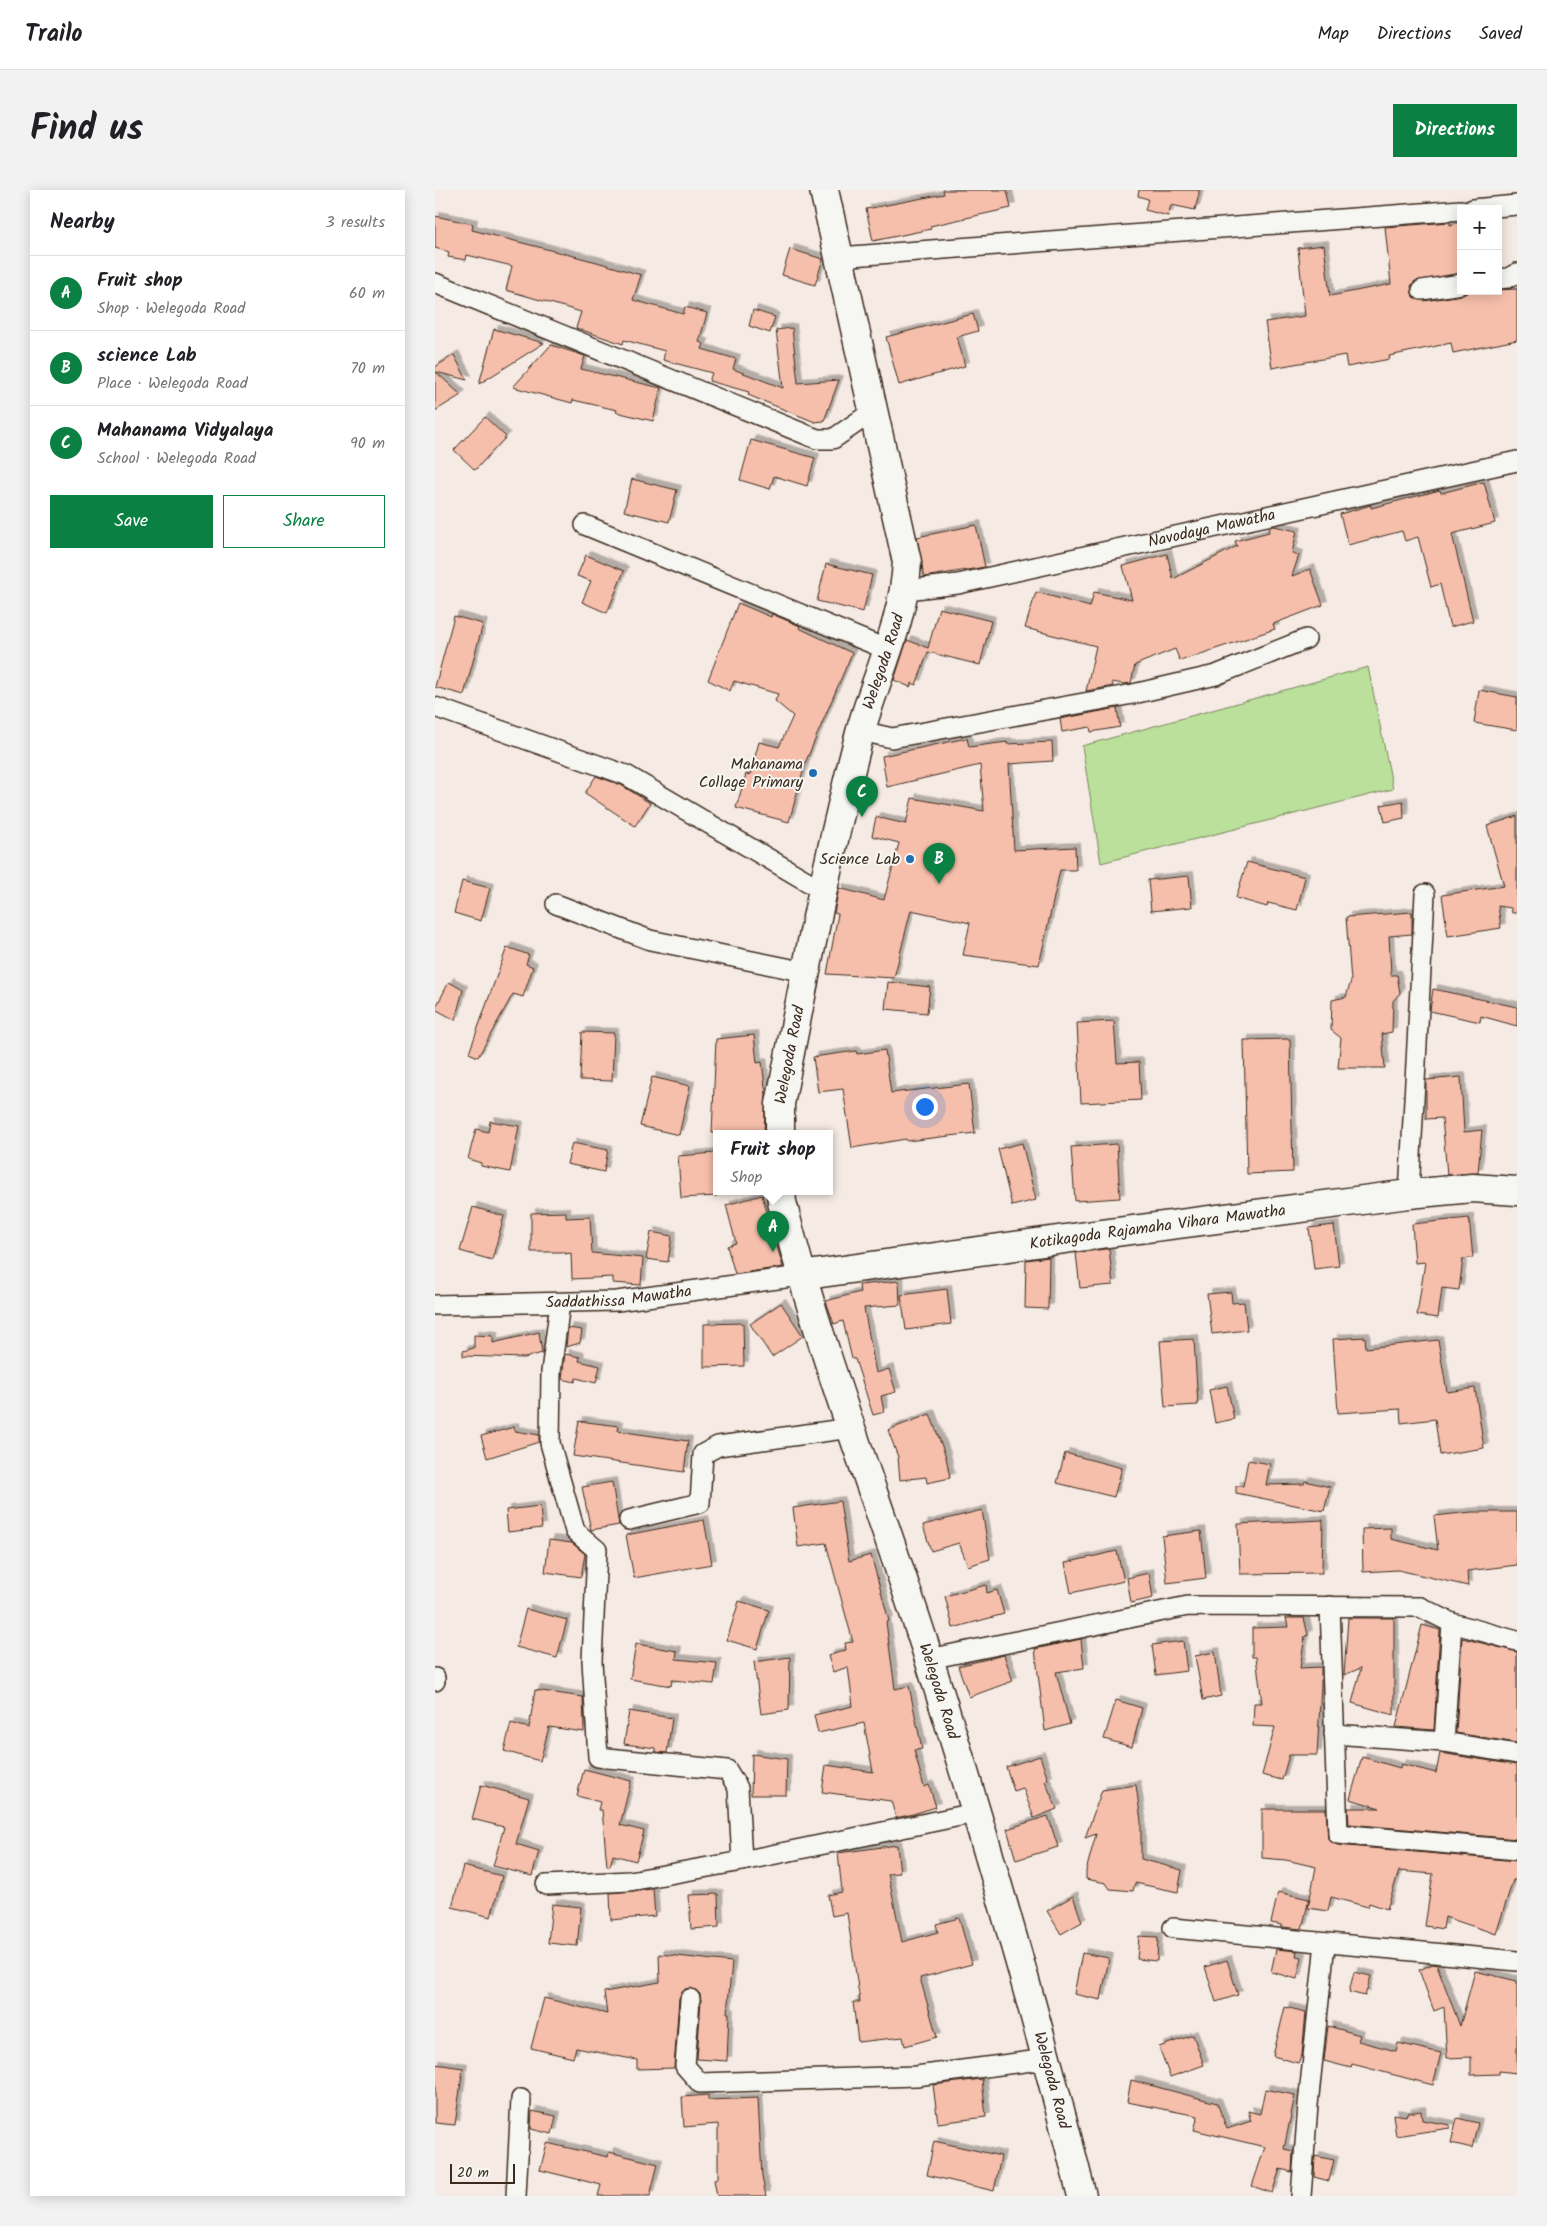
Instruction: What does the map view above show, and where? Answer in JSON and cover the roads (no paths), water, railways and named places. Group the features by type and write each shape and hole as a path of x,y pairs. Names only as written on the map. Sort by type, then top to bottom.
{"street":[{"name":"Welegoda Road","path":"780,1130 780,1104 822,890 861,731 906,590 907,562 824,190"},
{"path":"1502,206 1517,205"},
{"path":"839,257 1457,210"},
{"path":"1502,279 1508,278 1517,273"},
{"path":"435,283 817,439 833,439 872,412"},
{"path":"1423,290 1457,285"},
{"name":"Navodaya Mawatha","path":"906,590 958,584 1517,461"},
{"path":"585,525 888,650"},
{"path":"861,731 892,738 1133,694 1216,675 1306,639"},
{"path":"435,707 626,775 822,890"},
{"path":"1409,1194 1425,894"},
{"path":"556,904 651,940 806,972"},
{"name":"Kotikagoda Rajamaha Vihara Mawatha","path":"801,1276 1101,1234 1409,1194 1472,1188 1517,1191"},
{"name":"Welegoda Road","path":"781,1195 801,1276 929,1659 1047,2059 1082,2196"},
{"name":"Saddathissa Mawatha","path":"435,1305 617,1301 801,1276"},
{"path":"560,1303 551,1372 551,1444 575,1531 597,1550 591,1661 598,1758 727,1770 738,1788 742,1861"},
{"path":"629,1520 700,1503 703,1454 718,1446 851,1428"},
{"path":"929,1659 1188,1606 1420,1607 1452,1624 1517,1642"},
{"path":"1330,1606 1338,1834 1517,1850"},
{"path":"1444,1742 1452,1624"},
{"path":"1334,1734 1444,1742 1517,1754"},
{"path":"546,1885 630,1880 742,1861 975,1813"},
{"path":"1173,1928 1517,1961"},
{"path":"1301,2196 1308,2105 1325,1943"},
{"path":"690,1999 685,2066 700,2083 916,2076 1047,2059"},
{"path":"516,2196 521,2099"}],"place":[{"name":"Mahanama Collage Primary","path":"813,773"},
{"name":"Mahanama Vidyalaya","path":"862,817"},
{"name":"Science Lab","path":"910,859"},
{"name":"science Lab","path":"939,884"},
{"name":"Fruit shop","path":"773,1252"}]}
